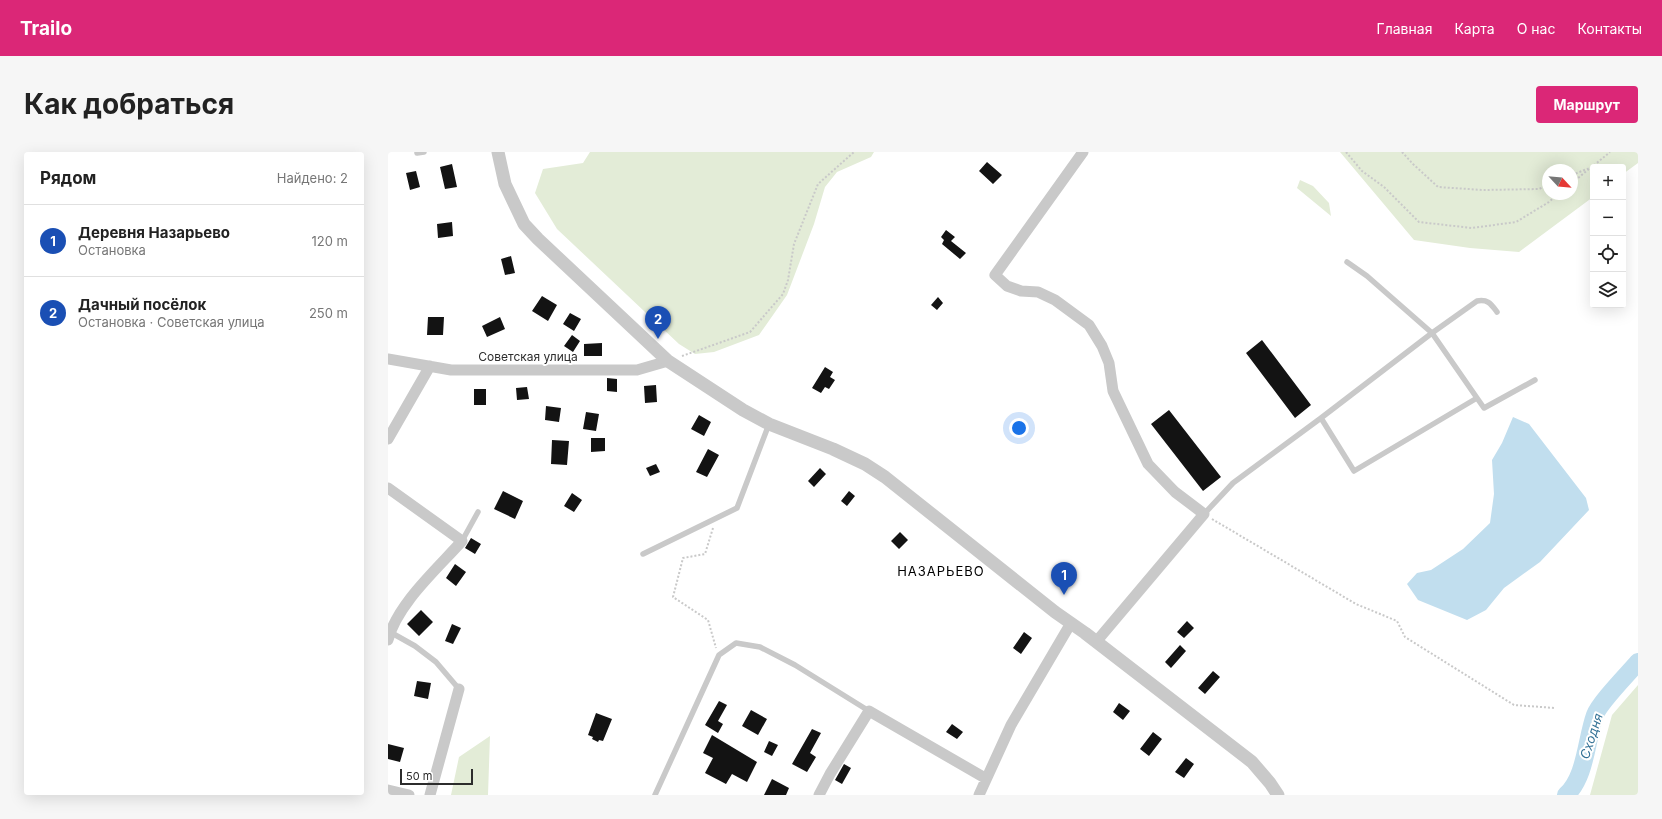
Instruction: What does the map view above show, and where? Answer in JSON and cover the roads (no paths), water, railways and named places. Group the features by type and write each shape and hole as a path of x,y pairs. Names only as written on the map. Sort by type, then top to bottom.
{"street":[{"path":"498,152 505,184 524,224 538,239 668,361 743,410 769,424 833,449 865,464 885,477 1071,623 1252,762 1278,795"},
{"path":"1083,152 995,275 1007,286 1021,291 1038,292 1055,300 1088,325 1102,346 1109,363 1113,391 1148,464 1175,492 1204,514 1096,642"},
{"name":"Советская улица","path":"388,359 451,370 637,370 668,361"},
{"path":"388,439 430,366"},
{"path":"388,488 462,541 406,603 389,636"},
{"path":"979,795 985,778 1011,725 1071,623"},
{"path":"430,795 459,689"},
{"path":"819,795 869,711 985,778"},
{"path":"388,790 409,795"}],"lane":[{"path":"417,153 424,152"},
{"path":"1346,262 1367,276 1432,333 1484,408 1535,380"},
{"path":"1204,514 1233,483 1432,333 1477,301 1484,300 1489,302 1497,312"},
{"path":"1321,418 1354,471 1477,398"},
{"path":"643,554 737,508 769,424"},
{"path":"462,541 478,512"},
{"path":"389,636 415,646 436,662 459,689"},
{"path":"655,795 718,655 736,643 760,647 795,665 869,711"}],"water":[{"path":"1513,417 1529,424 1586,498 1589,510 1540,562 1504,588 1486,610 1467,620 1418,600 1407,584 1417,573 1431,570 1463,549 1490,523 1494,494 1492,460 1502,443"}],"waterway":[{"name":"Сходня","path":"1566,795 1573,787 1582,768 1592,725 1598,709 1638,662"}],"place":[{"name":"Дачный посёлок","path":"658,339"},
{"name":"Деревня Назарьево","path":"1064,595"}],"district":[{"name":"НАЗАРЬЕВО","path":"941,571"}]}
